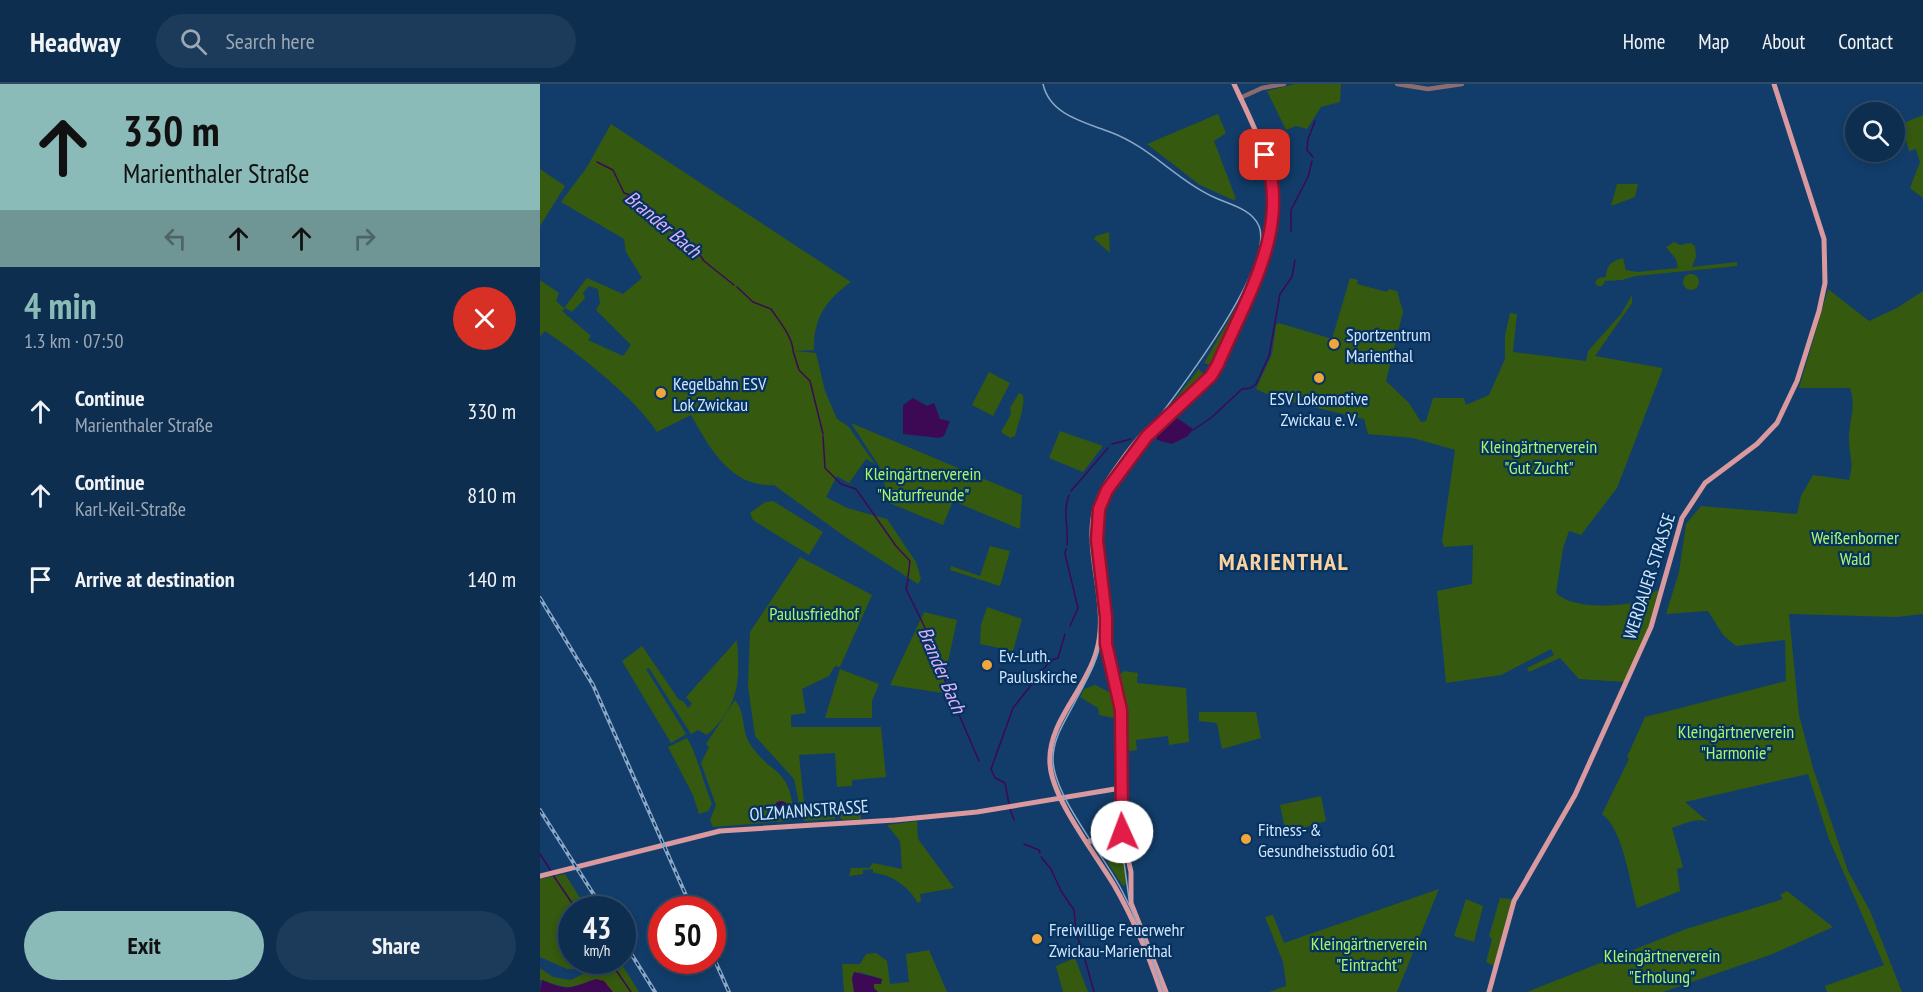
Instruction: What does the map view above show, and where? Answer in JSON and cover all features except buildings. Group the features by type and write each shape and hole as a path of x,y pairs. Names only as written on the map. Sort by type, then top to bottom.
{"main road":[{"path":"1166,992 1131,903 1131,872 1122,832 1120,705 1107,655 1097,532 1100,504 1114,480 1147,436 1216,368 1258,273 1271,232 1274,198 1270,170 1234,84"},
{"name":"WERDAUER STRASSE","path":"1489,992 1514,901 1575,795 1651,627 1682,518 1705,483 1757,444 1777,423 1797,381 1819,311 1825,283 1824,239 1774,84"},
{"path":"1161,992 1127,911 1059,796 1051,772 1049,753 1061,720 1079,691 1096,653 1101,617 1093,531 1098,499 1146,431 1191,395"},
{"path":"1096,653 1103,652 1107,655"},
{"name":"OLZMANNSTRASSE","path":"547,872 720,831 896,820 977,812 1059,796 1120,788"},
{"path":"1087,842 1122,832"}],"street":[{"path":"1240,98 1262,88 1284,84"},
{"path":"1397,84 1428,89 1461,84"}],"green space":[{"path":"1295,84 1341,84 1340,102 1321,107 1307,129 1296,126 1286,130 1267,91"},
{"path":"1218,114 1226,133 1214,141 1236,199 1233,200 1200,185 1147,144"},
{"path":"1923,115 1923,198 1910,188 1920,162 1916,149 1909,151 1905,138 1905,122"},
{"path":"611,124 851,282 835,295 823,310 816,328 814,350 795,351 816,353 825,391 837,419 848,426 875,464 866,459 849,483 837,476 826,497 847,508 887,519 916,562 921,579 918,584 844,536 774,485 745,480 734,473 714,452 691,415 657,432 636,406 590,364 545,331 540,336 540,280 559,293 556,301 564,308 587,278 623,294 642,278 626,252 624,239 561,202 587,167","holes":["589,286 598,289 600,303 596,310 631,345 623,356 588,340 591,336 562,311 565,308 572,312 585,298 583,293"]},
{"path":"540,169 565,186 540,226"},
{"path":"1617,184 1638,184 1635,197 1611,206"},
{"path":"1109,232 1110,253 1094,239 1096,236"},
{"path":"1674,242 1680,245 1690,243 1695,246 1696,257 1692,267 1737,262 1737,266 1636,276 1605,281 1602,286 1597,286 1595,282 1599,278 1606,277 1610,264 1623,258 1626,270 1637,272 1678,268 1676,259 1666,247"},
{"path":"1691,274 1699,282 1691,290 1683,282"},
{"name":"Kleingärtnerverein \"Gut Zucht\"","path":"1350,278 1358,280 1357,284 1387,292 1389,289 1397,291 1403,312 1386,381 1409,403 1421,422 1426,421 1433,398 1464,398 1466,405 1489,395 1505,359 1505,335 1510,313 1517,314 1513,352 1586,361 1588,351 1621,314 1632,295 1632,303 1595,356 1662,368 1662,371 1617,488 1581,535 1569,531 1563,548 1556,593 1573,602 1619,605 1639,602 1641,596 1661,589 1652,620 1624,682 1579,679 1560,658 1529,672 1527,668 1554,655 1551,649 1501,675 1446,683 1437,591 1472,584 1473,545 1444,547 1442,541 1455,450 1413,438 1368,434 1364,419 1279,399 1256,389 1272,354 1276,325 1279,323 1332,339"},
{"name":"Weißenborner Wald","path":"1828,289 1869,321 1897,308 1923,291 1923,614 1896,617 1789,614 1799,715 1813,768 1848,871 1870,911 1902,992 1827,992 1825,986 1884,965 1829,839 1808,774 1685,802 1708,822 1694,821 1672,828 1683,867 1677,869 1680,891 1637,908 1620,844 1609,821 1602,814 1629,759 1627,757 1645,717 1786,681 1785,640 1736,646 1723,635 1708,611 1666,614 1679,572 1686,524 1701,506 1797,514 1801,496 1813,475 1849,480 1851,465 1849,435 1853,403 1850,388 1799,388"},
{"path":"1242,297 1214,361 1211,365 1204,363"},
{"path":"1199,369 1205,376 1169,410 1168,408"},
{"path":"989,372 1010,383 993,416 972,405"},
{"path":"1019,393 1023,395 1022,410 1015,436 1010,438 1001,432 1011,414 1010,408"},
{"name":"Kleingärtnerverein \"Naturfreunde\"","path":"851,423 1022,495 1020,529 953,501 943,525 887,502 879,466"},
{"path":"1060,431 1103,446 1083,472 1049,458"},
{"path":"773,501 823,532 809,555 753,520 750,513 765,502"},
{"path":"990,546 1010,551 1000,586 950,570 951,566 980,576"},
{"name":"Paulusfriedhof","path":"800,557 872,595 840,667 835,666 829,676 802,689 806,713 791,715 791,727 881,727 886,777 852,780 852,786 837,787 835,753 799,755 805,812 831,810 834,811 835,819 805,821 802,818 794,779 755,736 748,686 750,632"},
{"path":"987,607 1022,619 1013,651 980,644 981,625"},
{"path":"924,612 957,620 948,662 940,667 948,692 890,685"},
{"path":"737,640 736,692 726,713 707,735 698,730 691,734 649,668 646,669 686,734 671,743 622,661 642,646 679,700 683,701 688,708 692,704 686,697"},
{"path":"840,669 879,684 872,701 872,718 825,718"},
{"path":"1124,671 1138,673 1137,683 1186,688 1189,742 1169,745 1168,736 1136,740 1137,750 1122,752 1125,699 1118,676"},
{"path":"1095,685 1113,694 1116,706 1114,718 1099,715 1098,708 1080,697 1084,689"},
{"path":"735,700 741,710 745,733 750,744 758,755 779,774 788,788 794,815 788,821 713,827 710,820 716,805 701,763 709,747 706,744"},
{"path":"1199,712 1256,712 1261,738 1222,749 1217,723 1199,721"},
{"path":"687,738 712,804 708,811 699,814 693,795 668,747"},
{"path":"1321,796 1326,821 1286,833 1280,805"},
{"path":"861,808 861,819 844,820 840,818 842,810"},
{"path":"917,821 918,839 954,888 920,894 921,901 918,903 899,882 873,873 873,869 863,870 863,874 849,876 851,868 869,868 873,863 902,869 900,841 887,825"},
{"path":"1124,857 1127,883 1123,886 1107,862"},
{"path":"565,874 579,896 558,896 558,965 540,957 540,879"},
{"name":"Kleingärtnerverein \"Eintracht\"","path":"1439,889 1397,992 1269,992 1286,986 1286,983 1283,962 1265,917 1273,915 1284,943"},
{"name":"Kleingärtnerverein \"Erholung\"","path":"1787,891 1833,927 1770,955 1663,992 1527,992 1686,929 1783,899 1780,895"},
{"path":"1500,898 1512,899 1494,966 1486,962 1492,939 1489,936"},
{"path":"1466,899 1483,906 1474,942 1454,936"},
{"path":"929,950 947,992 878,992 873,988 874,984 882,979 859,972 852,978 854,992 844,992 842,964 860,964 866,954 876,953 887,961 890,984 909,982 906,954"},
{"path":"1075,958 1088,992 1063,992 1056,966"},
{"path":"540,968 553,977 571,980 583,974 628,974 639,992 613,992 585,983 573,987 557,985 540,980"}],"shaded area":[{"path":"913,398 927,406 934,403 940,419 950,421 944,436 939,438 903,434 903,405"},
{"path":"1177,418 1193,429 1188,436 1172,444 1157,440 1156,435"},
{"path":"778,801 784,801 788,808 784,815 778,815 774,811 774,805"},
{"path":"854,972 882,979 881,984 874,984 878,992 854,992 852,978"},
{"path":"596,979 604,981 613,992 540,992 542,980 569,987"}],"waterway":[{"path":"1313,157 1307,150 1308,139 1315,121"},
{"path":"1291,231 1291,210 1308,177 1312,161"},
{"name":"Brander Bach","path":"597,162 613,170 624,193 633,196 665,228 678,232 688,248 698,252 704,261 734,285"},
{"path":"1193,430 1212,417 1242,389 1251,388 1256,384 1269,356 1280,294 1292,277 1295,260"},
{"name":"Brander Bach","path":"737,287 753,302 771,309 788,334 793,350"},
{"name":"Brander Bach","path":"793,351 799,370 810,381 823,434"},
{"name":"Brander Bach","path":"823,436 825,468 841,484 856,489 896,546 910,561 908,577"},
{"path":"1151,438 1158,436"},
{"path":"1112,444 1131,439"},
{"path":"1071,491 1108,448"},
{"path":"1067,545 1066,508 1069,495"},
{"path":"1066,549 1065,554 1078,608 1070,626"},
{"name":"Brander Bach","path":"908,579 906,589 930,638 948,689 979,761"},
{"path":"1009,804 1005,783 995,778 991,769 1013,708 1051,660 1058,658 1065,634"},
{"path":"1010,809 1014,820"},
{"path":"1024,844 1039,850 1040,853"},
{"path":"540,854 551,871"},
{"path":"1041,857 1051,869 1061,891 1074,910 1081,949"},
{"path":"553,875 567,896"},
{"path":"1084,956 1094,992"},
{"path":"619,974 631,992"}],"tram line":[{"path":"1043,84 1053,103 1069,116 1125,138 1139,146 1204,192 1247,212 1259,226 1259,249 1248,280 1228,317 1203,357 1109,482 1100,498 1094,533 1103,605 1102,634 1086,682 1055,743 1053,759 1061,789 1126,899 1144,938 1163,992"},
{"path":"1103,644 1117,700 1120,833 1129,899"}],"railway":[{"path":"540,598 593,685 686,896"},
{"path":"540,810 595,896"},
{"path":"636,961 655,992"},
{"path":"721,974 729,992"}],"place":[{"name":"Sportzentrum Marienthal","path":"1334,344"},
{"name":"ESV Lokomotive Zwickau e. V.","path":"1319,378"},
{"name":"Kegelbahn ESV Lok Zwickau","path":"661,393"},
{"name":"Ev.-Luth. Pauluskirche","path":"987,665"},
{"name":"Fitness- & Gesundheisstudio 601","path":"1246,839"},
{"name":"Freiwillige Feuerwehr Zwickau-Marienthal","path":"1037,939"}],"district":[{"name":"MARIENTHAL","path":"1284,561"}],"route":[{"path":"1122,832 1121,710 1119,694 1107,655 1097,518 1102,498 1147,436 1211,376 1218,364 1258,273 1271,232 1274,198 1270,170 1265,155"}],"park label":[{"name":"Kleingärtnerverein \"Harmonie\"","path":"1736,741"}]}
